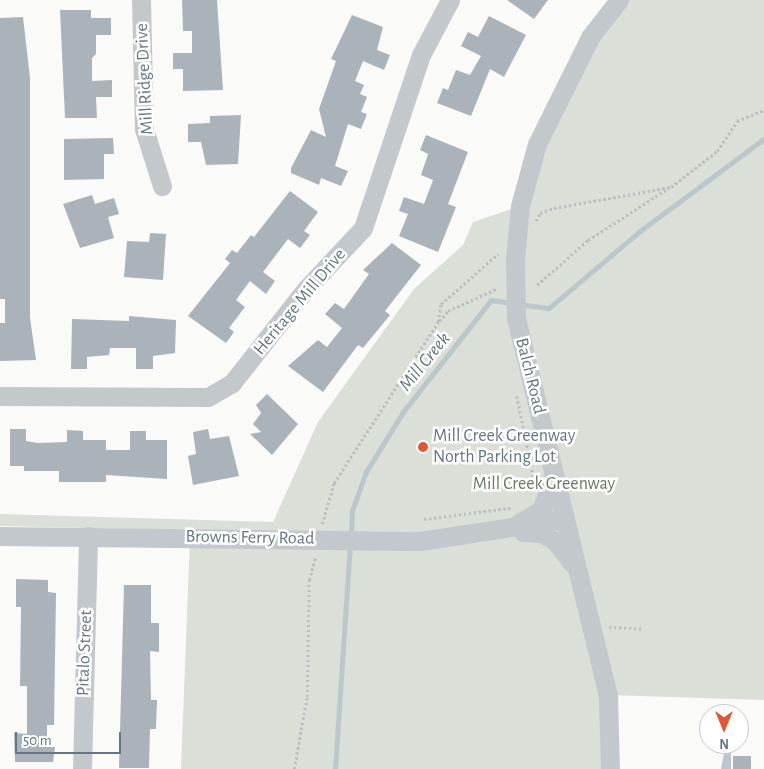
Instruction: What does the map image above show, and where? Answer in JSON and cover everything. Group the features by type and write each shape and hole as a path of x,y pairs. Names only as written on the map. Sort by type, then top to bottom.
{"street":[{"name":"Mill Ridge Drive","path":"141,0 144,129 162,186"},
{"name":"Heritage Mill Drive","path":"0,396 208,397 232,383 306,289 363,228 421,55 450,0"},
{"name":"Balch Road","path":"610,769 608,695 516,318 508,256 537,144 590,37 619,0"},
{"name":"Browns Ferry Road","path":"499,530 542,509 554,473"},
{"name":"Browns Ferry Road","path":"0,536 420,541 564,520"},
{"name":"Browns Ferry Road","path":"499,530 542,533 566,550 579,575"},
{"name":"Pitalo Street","path":"82,769 88,536"}],"path":[{"path":"537,285 588,240 671,187 717,151 737,121 764,110"},
{"path":"534,224 540,213 554,208 671,187"},
{"path":"438,322 441,304 450,293 508,256"},
{"path":"294,769 311,654 309,580 324,540 334,484 438,322 448,311 496,289"},
{"path":"515,387 534,486"},
{"path":"424,519 514,507"}],"green space":[{"name":"Mill Creek Greenway","path":"619,0 764,0 764,700 609,695 610,769 181,769 190,538 272,532 0,526 0,514 273,522 318,422 414,289 463,245 473,222 520,206 537,144"}],"shaded area":[{"path":"724,754 731,754 731,769 721,769"}],"building":[{"path":"182,0 217,0 223,90 183,91 183,69 173,69 173,53 192,53 192,31 183,31"},
{"path":"507,0 548,0 534,19"},
{"path":"60,10 91,10 91,18 111,18 111,35 96,35 96,54 92,58 92,81 112,80 112,97 96,97 97,118 65,118"},
{"path":"352,15 383,27 377,50 390,55 384,70 363,61 355,81 364,85 360,94 367,97 361,112 367,114 361,129 348,124 335,166 348,171 341,186 321,178 319,185 291,173 291,168 311,130 326,137 319,109 336,61 331,59"},
{"path":"489,16 526,35 504,77 490,69 471,116 437,103 443,88 448,90 456,70 470,75 481,56 461,46 468,32 478,37"},
{"path":"23,17 30,78 30,318 36,360 0,361 0,323 5,323 5,299 0,299 0,18"},
{"path":"241,115 238,164 206,165 201,142 188,142 188,124 210,123 210,116"},
{"path":"426,135 468,152 448,204 456,207 438,252 399,236 408,214 399,211 404,197 424,204 433,180 421,175 428,154 420,150"},
{"path":"113,138 114,154 104,154 104,179 64,180 64,139"},
{"path":"290,191 318,212 304,231 310,235 300,248 288,239 263,272 275,281 266,294 250,281 236,300 245,307 229,328 234,332 226,343 188,316 230,263 225,259 232,250 237,253 251,235 254,237"},
{"path":"92,195 95,204 114,198 119,214 108,217 114,238 80,248 63,204"},
{"path":"150,233 166,234 163,280 124,277 127,241 149,242"},
{"path":"392,243 421,265 385,311 390,315 363,348 358,345 323,392 288,366 318,340 327,347 342,328 325,314 335,303 344,309 369,274 363,270"},
{"path":"129,316 176,320 175,353 153,356 153,369 136,369 136,348 110,348 109,355 87,357 87,369 71,369 72,319 129,321"},
{"path":"267,394 298,424 272,455 250,434 261,432 253,424 261,413 256,405"},
{"path":"10,429 26,429 26,441 38,443 67,442 67,430 83,431 83,440 106,440 106,450 130,450 130,431 146,431 146,440 167,440 167,479 106,475 106,482 59,482 59,471 24,471 24,466 10,466"},
{"path":"208,429 210,439 229,436 239,476 193,485 188,456 196,454 193,432"},
{"path":"16,579 48,580 48,592 56,593 54,725 47,725 47,747 55,747 53,762 15,762 14,733 27,734 27,686 20,686 21,607 16,607"},
{"path":"124,585 151,585 151,623 159,623 159,652 150,651 151,700 157,700 156,729 150,729 149,768 119,768"},
{"path":"733,756 751,756 751,769 733,769"}],"waterway":[{"name":"Mill Creek","path":"519,304 549,308 640,231 764,139"},
{"name":"Mill Creek","path":"351,536 352,511 366,472 403,412 491,300 512,303"},
{"name":"Mill Creek","path":"335,769 350,546"}],"place":[{"name":"Mill Creek Greenway North Parking Lot","path":"423,447"}]}
